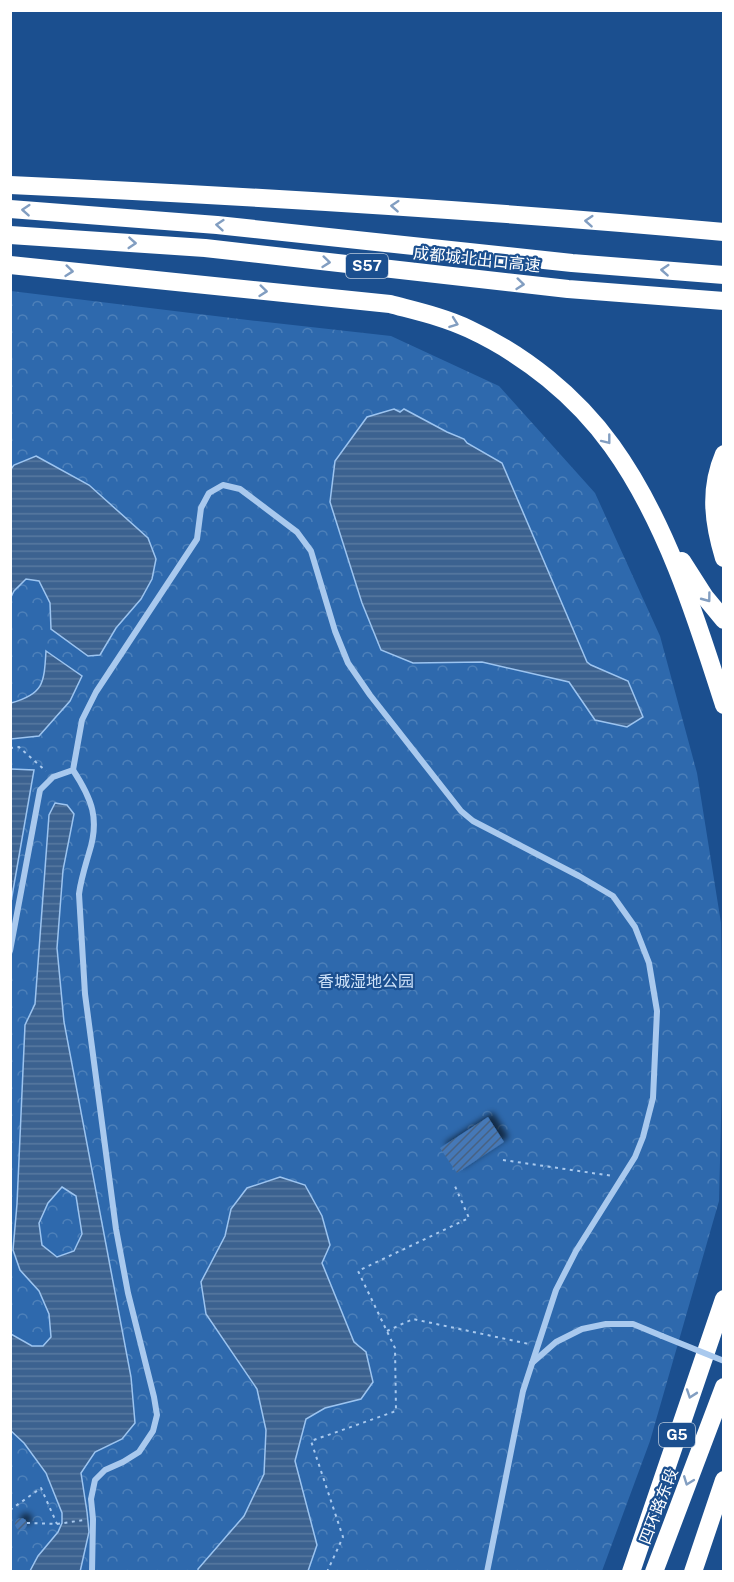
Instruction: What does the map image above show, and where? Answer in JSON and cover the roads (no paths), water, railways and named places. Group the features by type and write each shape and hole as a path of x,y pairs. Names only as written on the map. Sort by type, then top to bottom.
{"highway":[{"path":"10,185 294,199 723,232"},
{"name":"成都城北出口高速","path":"10,209 217,225 572,263 723,275"},
{"path":"647,225 723,225"},
{"name":"成都城北出口高速","path":"10,236 205,248 568,289 723,301"},
{"path":"10,265 390,304 468,328 526,362 552,381 592,421 633,478 679,573 723,705"},
{"path":"723,453 714,491 713,517 723,558"},
{"path":"652,514 705,597 723,620"},
{"name":"G5","path":"631,1572 723,1299"},
{"name":"四环路东段","path":"654,1572 723,1387"},
{"path":"693,1572 723,1480"}],"street":[{"path":"92,1572 91,1498 95,1480 105,1470 139,1452 153,1431 157,1415 128,1293 116,1229 85,994 79,894 95,821 92,804 73,770 82,720 96,692 197,539 201,508 209,493 223,485 240,489 297,532 310,551 335,632 348,663 370,695 461,811 473,821 579,876 612,896 635,927 649,963 657,1011 656,1043 652,1098 643,1137 635,1157 576,1251 556,1290 523,1391 487,1572"},
{"path":"10,951 40,790 53,777 73,770"},
{"path":"532,1364 556,1342 582,1329 606,1324 633,1324 723,1361"}],"park label":[{"name":"香城湿地公园","path":"366,981"}]}
